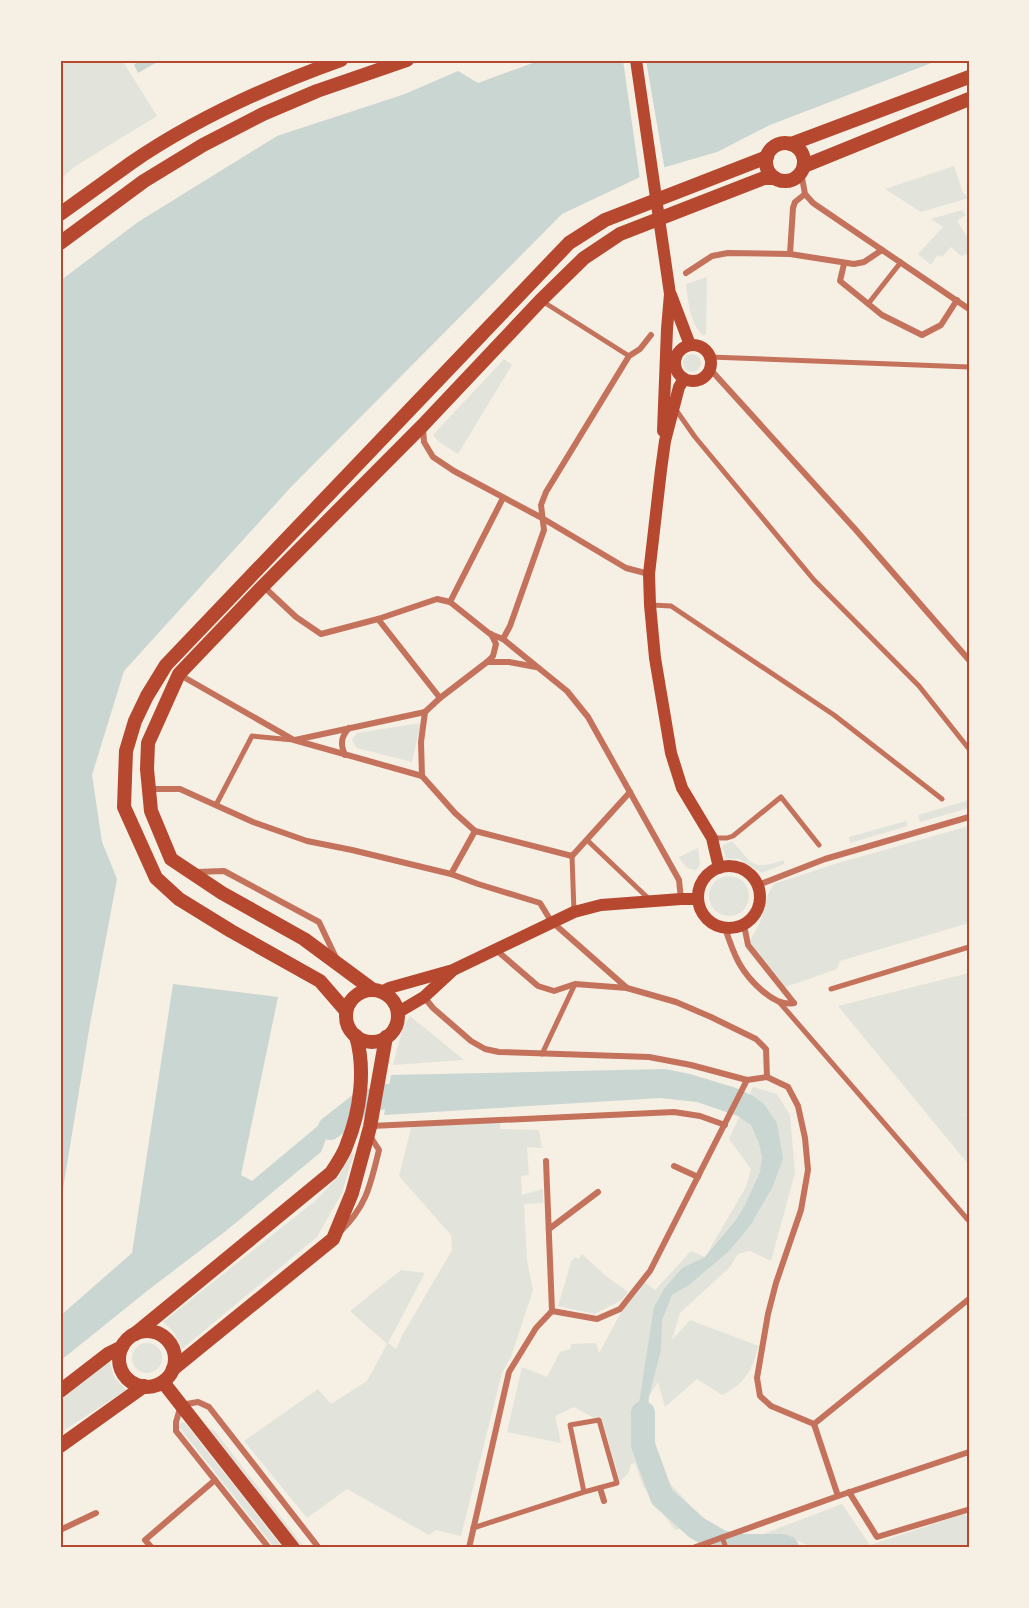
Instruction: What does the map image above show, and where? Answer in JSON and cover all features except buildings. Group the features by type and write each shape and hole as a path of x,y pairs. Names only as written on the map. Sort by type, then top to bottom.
{"highway":[{"path":"60,214 132,162 193,126 253,95 341,60"},
{"path":"60,243 144,181 203,145 263,114 317,91 407,60"},
{"path":"775,178 767,169 767,157 770,151 779,144 791,144 969,77"},
{"path":"767,157 605,220 569,243 166,665 147,696 135,721 126,751 124,807 156,878 167,890 193,908 320,981 346,1011 348,1025 356,1036 361,1068 353,1125 347,1146 331,1173 127,1339 119,1356 123,1372 135,1384 151,1386 163,1382 173,1369 333,1239 352,1193 370,1126 386,1037 395,1026 397,1013 392,1000 304,939 222,893 171,859 152,811 147,769 148,743 179,675 584,258 620,234 764,178 792,180 802,169 969,99"},
{"path":"791,144 796,146 803,155 802,169"},
{"path":"346,1011 358,994 377,991"},
{"path":"356,1036 371,1041 386,1037"},
{"path":"135,1334 152,1331 167,1338 175,1353 173,1369"},
{"path":"60,1391 108,1354 122,1347"},
{"path":"163,1382 293,1548"},
{"path":"60,1446 144,1386"}],"main road":[{"path":"636,60 670,294 690,345"},
{"path":"666,441 663,429 670,294"},
{"path":"690,345 702,348 710,363 708,374 700,380 689,381 678,375 675,360 683,348 690,345"},
{"path":"684,380 679,387 666,441 649,574 650,605 655,658 671,753 682,788 712,838 719,868"},
{"path":"719,868 742,869 758,885 760,893 758,908 755,915 744,925 725,928 712,923 706,919 699,906 701,884 712,871 719,868"},
{"path":"377,991 453,970 551,921 574,912 601,905 698,899"},
{"path":"397,1013 424,997 453,970"}],"street":[{"path":"802,169 806,194 813,203 969,309"},
{"path":"790,254 793,208 795,202 806,194"},
{"path":"686,273 712,256 728,253 790,254 844,264 864,262 882,250"},
{"path":"868,304 900,262"},
{"path":"844,264 840,281 882,315 922,335 941,325 957,300"},
{"path":"541,300 629,356"},
{"path":"503,639 510,626 544,530 542,505 546,492 629,356 640,349 651,334"},
{"path":"710,363 969,367"},
{"path":"710,363 969,660"},
{"path":"675,408 695,437 814,580 919,686 969,748"},
{"path":"423,425 424,442 433,457 626,568 649,574"},
{"path":"450,602 503,498"},
{"path":"263,586 296,617 321,633 378,619 437,599 450,602 490,634 503,639 536,668 567,690 588,717 680,880 681,899"},
{"path":"650,605 671,606 834,716 942,799"},
{"path":"378,619 440,698"},
{"path":"179,675 294,740 425,712 493,656 496,644 490,634"},
{"path":"487,662 509,662 536,668"},
{"path":"422,776 421,742 425,712"},
{"path":"345,755 341,746 342,736 349,728"},
{"path":"216,806 252,736 294,740 422,776 455,813 475,831 572,856"},
{"path":"149,789 180,789 253,822 307,841 452,874 540,903 551,921 627,988"},
{"path":"574,912 572,856 630,792"},
{"path":"712,838 733,836 782,797 819,845"},
{"path":"758,885 825,859 969,817"},
{"path":"452,874 475,831"},
{"path":"587,840 650,901"},
{"path":"192,872 224,871 319,921 339,963"},
{"path":"744,925 747,945 794,1003 787,1005 780,1003"},
{"path":"725,928 744,971 780,1003 969,1221"},
{"path":"831,989 969,947"},
{"path":"495,949 538,986 554,991 575,984 627,988 676,1002 731,1026 756,1039 766,1049 766,1077"},
{"path":"542,1054 575,984"},
{"path":"424,997 453,1025 485,1049 499,1052 649,1057 691,1065 747,1080 766,1077 788,1087 798,1106 803,1123 806,1187 801,1210 771,1299 757,1378 760,1396 771,1406 814,1424 838,1496"},
{"path":"552,1311 597,1319 620,1309 650,1270 747,1080"},
{"path":"370,1126 667,1112 727,1122"},
{"path":"469,1548 509,1372 536,1328 552,1311 546,1161"},
{"path":"674,1166 698,1177"},
{"path":"549,1229 598,1192"},
{"path":"814,1424 969,1299"},
{"path":"269,1548 176,1431 181,1405 198,1402 209,1407 319,1548"},
{"path":"473,1528 617,1483 599,1419 570,1425 584,1492"},
{"path":"693,1548 969,1452"},
{"path":"152,1548 145,1540 215,1480"},
{"path":"600,1488 604,1502"},
{"path":"849,1492 876,1537 967,1510"},
{"path":"60,1530 96,1513"},
{"path":"722,1537 726,1548"}],"shaded area":[{"path":"60,60 122,60 157,116 74,167 60,180"},
{"path":"139,60 159,61 138,73 134,65"},
{"path":"541,60 939,60 770,125 717,152 655,170 562,214 291,487 124,671 92,775 102,842 117,879 60,1207 60,281 138,222 277,136 405,94 458,71 478,83"},
{"path":"954,166 963,193 969,198 921,212 885,189"},
{"path":"962,210 966,215 957,221 969,240 969,254 961,256 951,247 942,257 937,255 931,265 918,254 943,227 931,219"},
{"path":"707,277 706,335 703,335 692,319 686,284"},
{"path":"688,354 696,354 701,359 699,370 688,372 683,367 683,359"},
{"path":"504,359 512,365 458,454 439,442 433,435"},
{"path":"421,723 412,762 357,748 352,740 357,733"},
{"path":"969,800 969,808 920,822 918,815"},
{"path":"906,821 908,826 850,843 849,837"},
{"path":"969,826 969,923 840,961 837,969 780,989 746,949 761,920 768,894 774,884 838,863"},
{"path":"732,841 754,863 765,865 784,860 784,864 762,873 739,859 726,859 722,846"},
{"path":"698,848 700,865 696,870 690,869 679,857"},
{"path":"729,876 743,882 749,896 743,910 729,916 715,910 709,896 715,882"},
{"path":"969,973 969,1113 959,1116 969,1114 969,1165 838,1006"},
{"path":"173,984 278,997 241,1175 252,1181 337,1110 321,1152 227,1230 60,1361 60,1316 132,1253"},
{"path":"410,1016 464,1060 393,1065 403,1027"},
{"path":"665,1069 736,1088 764,1104 777,1123 783,1159 773,1186 750,1226 728,1252 689,1285 672,1295 662,1320 661,1350 649,1396 643,1445 639,1403 654,1307 664,1289 682,1268 705,1257 736,1220 745,1205 760,1172 762,1157 751,1125 738,1116 697,1102 660,1098 384,1115 391,1075"},
{"path":"753,1087 777,1094 790,1115 795,1173 771,1261 750,1251 738,1254 730,1267 680,1313 672,1340 690,1320 759,1346 747,1375 737,1386 722,1395 697,1379 665,1407 658,1382 649,1396 649,1434 664,1477 706,1522 675,1530 643,1486 635,1463 631,1464 628,1474 620,1481 601,1417 594,1418 574,1407 555,1416 561,1443 507,1432 522,1367 547,1377 560,1352 570,1349 571,1344 596,1343 599,1353 630,1296 643,1281 655,1290 691,1251 705,1257 746,1187 751,1169 729,1139"},
{"path":"501,1119 500,1129 539,1130 542,1148 527,1147 529,1175 521,1176 522,1195 543,1189 543,1203 524,1204 527,1260 533,1290 511,1357 502,1373 461,1536 436,1530 429,1535 347,1489 307,1518 244,1441 318,1389 331,1404 367,1381 387,1344 350,1311 401,1270 425,1273 388,1343 396,1349 452,1250 451,1235 399,1176 412,1124"},
{"path":"351,1154 354,1154 342,1193 317,1237 182,1349 173,1331 163,1322 315,1201 339,1176"},
{"path":"582,1254 628,1292 622,1300 594,1314 558,1306 571,1262"},
{"path":"147,1343 158,1347 162,1358 158,1369 147,1373 136,1369 132,1358 136,1347"},
{"path":"109,1359 114,1377 126,1390 60,1433 60,1397"},
{"path":"181,1422 185,1423 283,1548 275,1548 179,1427"},
{"path":"208,1428 214,1430 305,1548 299,1548 207,1431"},
{"path":"842,1504 870,1545 964,1514 969,1518 969,1548 814,1548 789,1537 750,1539"}],"pier":[{"path":"623,60 646,60 665,171 640,180"}],"waterway":[{"path":"330,1128 362,1103 387,1096 418,1094"},
{"path":"643,1413 643,1445 662,1497 697,1528 721,1542 738,1546 787,1548"}]}
